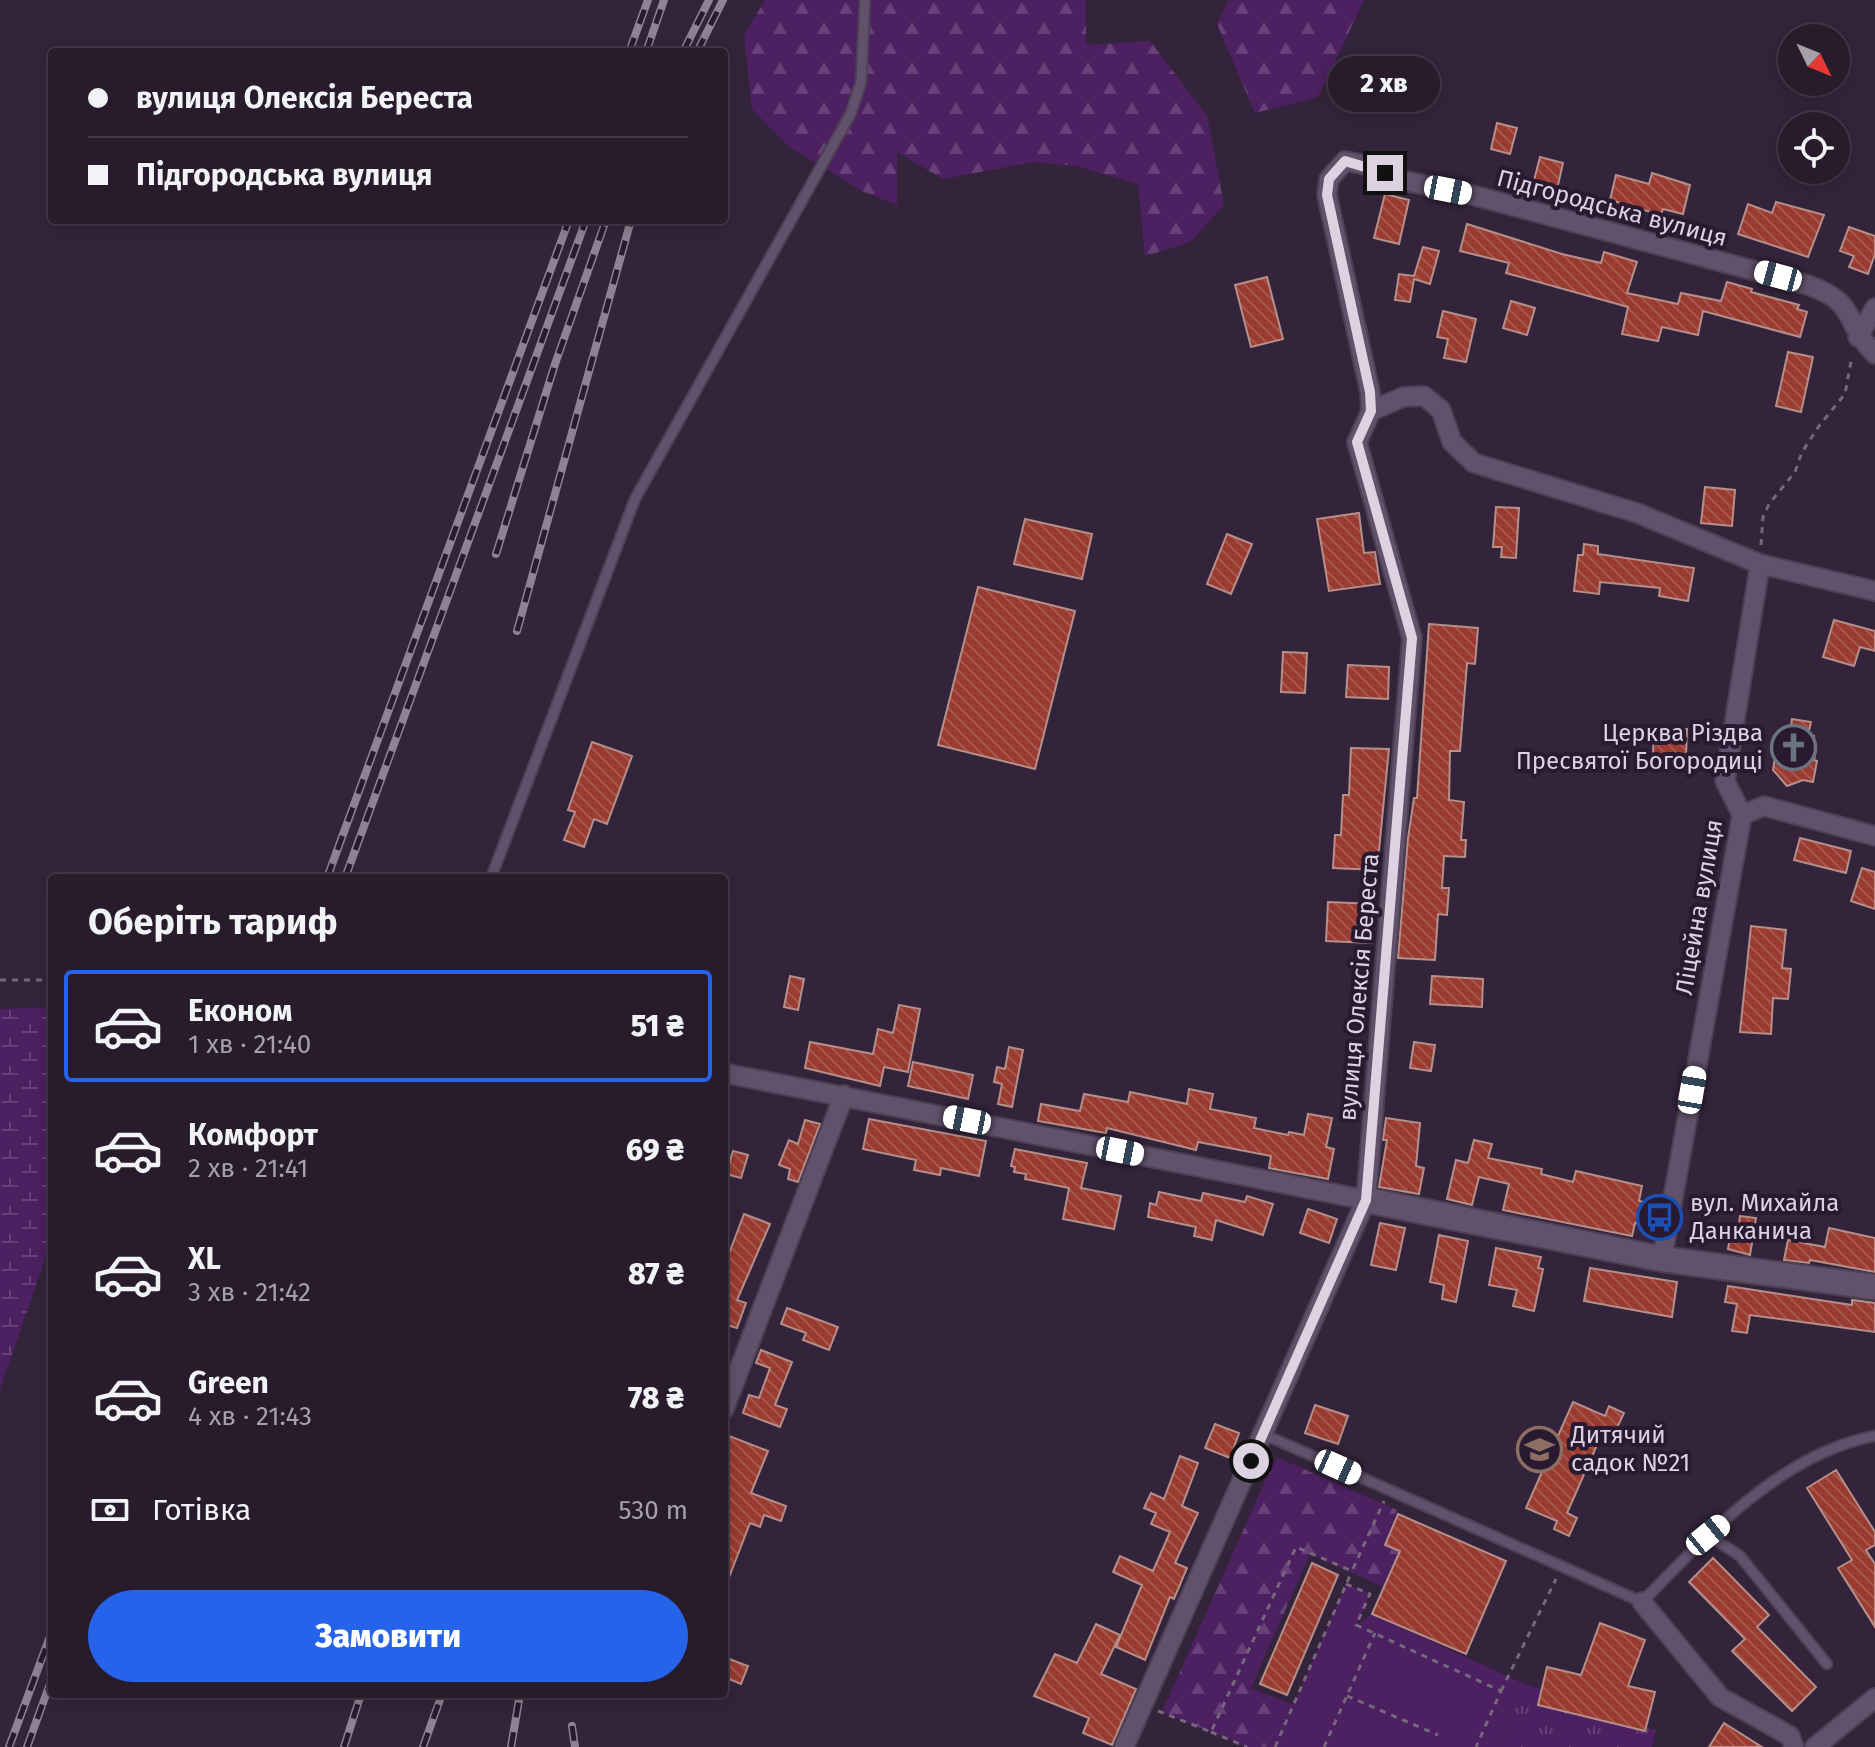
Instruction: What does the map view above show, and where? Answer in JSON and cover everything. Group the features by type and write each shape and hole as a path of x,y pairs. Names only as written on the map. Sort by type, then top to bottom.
{"street":[{"name":"Підгородська вулиця","path":"1327,195 1329,179 1345,161 1370,166 1401,180 1472,195 1836,294 1853,319 1858,337 1875,354"},
{"name":"вулиця Олексія Береста","path":"1124,1747 1366,1200 1412,638 1357,442 1371,411 1370,392 1327,195"},
{"path":"1858,337 1875,308"},
{"path":"1371,411 1403,397 1424,396 1441,410 1452,442 1474,463 1637,513 1760,564 1875,591"},
{"name":"Ліцейна вулиця","path":"1662,1259 1742,815 1725,781 1760,564"},
{"path":"1742,815 1764,806 1875,836"},
{"path":"728,1074 1662,1259 1875,1287"},
{"path":"728,1399 844,1095"},
{"path":"1642,1602 1720,1697 1790,1736 1794,1747"},
{"path":"1815,1747 1875,1698"}],"lane":[{"path":"493,874 635,499 851,113 861,82 865,0"},
{"path":"1263,1434 1642,1602 1708,1535 1776,1480 1848,1441 1875,1436"},
{"path":"1708,1535 1740,1556 1827,1664"}],"path":[{"path":"1760,564 1763,517 1769,504 1795,472 1802,452 1819,426 1845,394 1858,337"},
{"path":"0,980 48,980"},
{"path":"1286,1747 1276,1745 1389,1490"},
{"path":"1211,1732 1296,1547 1352,1571"},
{"path":"1476,1747 1562,1567"},
{"path":"1346,1584 1370,1594 1356,1625 1501,1691"},
{"path":"1324,1747 1375,1633"},
{"path":"1347,1696 1438,1735"},
{"path":"1143,1704 1247,1747"}],"green space":[{"path":"765,0 1086,0 1086,45 1150,41 1207,116 1224,205 1190,242 1145,256 1138,184 1076,166 1032,162 943,179 897,152 897,205 862,191 788,146 752,109 744,35"},
{"path":"1229,0 1364,0 1318,97 1255,113 1217,24"},
{"path":"48,1007 48,1251 0,1389 0,1009"},
{"path":"1276,1457 1397,1510 1385,1544 1400,1551 1384,1587 1310,1554 1251,1688 1294,1705 1275,1747 1247,1747 1162,1712"},
{"path":"1346,1584 1370,1594 1357,1624 1372,1614 1518,1681 1501,1747 1275,1747"},
{"path":"1518,1681 1542,1690 1538,1705 1656,1730 1652,1747 1501,1747"}],"building":[{"path":"1497,123 1517,128 1510,154 1491,149"},
{"path":"1540,157 1563,163 1556,194 1532,188"},
{"path":"1652,173 1690,185 1683,214 1663,209 1661,215 1610,200 1616,175 1649,184"},
{"path":"1385,194 1409,200 1399,244 1374,238"},
{"path":"1776,202 1824,215 1808,257 1738,234 1748,204 1772,213"},
{"path":"1467,224 1601,263 1604,252 1637,262 1627,293 1678,304 1681,293 1721,301 1727,282 1752,289 1751,292 1799,305 1797,309 1807,312 1800,337 1703,311 1698,335 1662,327 1658,341 1622,334 1628,307 1506,273 1509,263 1460,251"},
{"path":"1849,227 1875,236 1875,254 1868,274 1849,267 1854,256 1840,251"},
{"path":"1423,247 1439,251 1430,284 1414,279 1410,302 1395,300 1399,274 1414,276"},
{"path":"1267,277 1283,339 1251,347 1235,285"},
{"path":"1511,301 1535,308 1527,335 1503,328"},
{"path":"1443,311 1476,319 1466,362 1444,358 1448,339 1437,337"},
{"path":"1788,352 1813,357 1801,412 1776,406"},
{"path":"1705,487 1735,490 1732,526 1701,523"},
{"path":"1496,507 1519,508 1516,558 1501,557 1502,547 1493,547"},
{"path":"1359,513 1364,553 1375,552 1380,584 1329,591 1317,519"},
{"path":"1025,519 1092,534 1082,579 1014,564"},
{"path":"1227,534 1252,544 1231,594 1207,584"},
{"path":"1584,544 1598,546 1598,554 1694,568 1688,601 1659,596 1660,588 1600,582 1599,594 1574,591 1578,555 1583,555"},
{"path":"978,587 1075,611 1035,769 938,745"},
{"path":"1834,620 1875,631 1875,651 1860,647 1854,666 1823,657"},
{"path":"1429,624 1478,628 1475,664 1467,663 1460,751 1450,751 1449,800 1464,802 1461,840 1466,840 1465,857 1444,856 1442,888 1449,888 1447,915 1438,914 1435,960 1398,958 1408,838 1414,798 1417,798"},
{"path":"1283,652 1307,653 1305,693 1281,692"},
{"path":"1348,665 1389,667 1388,699 1346,697"},
{"name":"Церква Різдва Пресвятої Богородиці","path":"1792,719 1811,722 1808,735 1814,736 1812,749 1816,750 1814,760 1817,761 1813,782 1803,780 1787,786 1773,770 1777,744 1781,745 1784,731 1790,732"},
{"path":"1654,728 1687,729 1686,756 1653,755"},
{"path":"592,742 632,756 607,824 594,819 584,847 564,840 575,812 568,810"},
{"path":"1351,748 1389,749 1377,870 1333,868 1335,835 1341,835 1343,795 1349,795"},
{"path":"1800,838 1851,851 1846,873 1794,860"},
{"path":"1862,868 1875,872 1875,909 1851,901"},
{"path":"1328,902 1374,904 1372,943 1326,941"},
{"path":"1751,926 1786,930 1782,968 1791,969 1788,999 1773,998 1771,1034 1740,1032"},
{"path":"790,976 804,979 798,1010 784,1007"},
{"path":"1432,976 1483,979 1482,1007 1430,1004"},
{"path":"899,1005 920,1009 908,1072 884,1067 880,1086 805,1068 810,1042 873,1054 878,1029 893,1033"},
{"path":"1414,1042 1435,1045 1431,1071 1410,1068"},
{"path":"1009,1047 1023,1050 1012,1107 998,1104 1002,1084 994,1082 997,1067 1005,1069"},
{"path":"913,1062 973,1075 968,1099 908,1086"},
{"path":"1189,1089 1213,1094 1210,1109 1256,1118 1254,1128 1288,1135 1289,1132 1304,1135 1308,1114 1332,1118 1326,1147 1334,1149 1328,1179 1269,1168 1271,1156 1198,1142 1196,1150 1107,1128 1106,1133 1038,1121 1041,1104 1080,1111 1084,1094 1128,1102 1130,1092 1187,1104"},
{"path":"1386,1118 1420,1123 1416,1166 1424,1168 1419,1194 1379,1187 1387,1140 1383,1140"},
{"path":"869,1119 986,1141 979,1176 941,1168 940,1175 914,1170 916,1160 863,1149"},
{"path":"805,1120 820,1124 798,1182 788,1179 790,1169 779,1165 789,1140 798,1144"},
{"path":"1474,1140 1492,1144 1488,1158 1542,1169 1541,1174 1573,1182 1576,1171 1642,1186 1639,1201 1660,1205 1656,1227 1635,1223 1632,1236 1503,1210 1509,1184 1479,1177 1472,1205 1447,1199 1456,1160 1468,1163"},
{"path":"1015,1149 1087,1163 1081,1188 1121,1196 1114,1229 1063,1219 1069,1188 1025,1179 1026,1174 1014,1172 1015,1167 1011,1166"},
{"path":"733,1151 748,1155 741,1178 728,1175"},
{"path":"1159,1192 1201,1201 1203,1193 1245,1202 1247,1196 1273,1204 1263,1235 1216,1220 1212,1240 1194,1236 1196,1227 1148,1217 1150,1203 1156,1205"},
{"path":"1308,1209 1337,1219 1329,1243 1300,1233"},
{"path":"744,1214 770,1224 737,1300 746,1303 737,1328 728,1325 728,1256"},
{"path":"1740,1216 1756,1218 1750,1255 1728,1249 1731,1231 1738,1231"},
{"path":"1380,1223 1405,1228 1396,1270 1371,1265"},
{"path":"1829,1228 1875,1238 1875,1272 1810,1260 1809,1263 1784,1260 1788,1240 1825,1247"},
{"path":"1439,1235 1468,1241 1456,1302 1442,1299 1444,1285 1430,1282"},
{"path":"1496,1248 1541,1257 1538,1268 1543,1269 1534,1311 1513,1306 1517,1290 1489,1285"},
{"path":"1590,1268 1677,1282 1672,1317 1584,1301"},
{"path":"1728,1286 1852,1305 1852,1300 1875,1303 1875,1332 1750,1315 1747,1333 1732,1331 1737,1304 1725,1302"},
{"path":"787,1308 838,1327 829,1350 803,1340 806,1333 781,1324"},
{"path":"761,1350 792,1362 775,1405 787,1409 780,1427 743,1413 749,1395 759,1398 770,1368 756,1363"},
{"path":"1573,1402 1605,1416 1609,1406 1624,1413 1614,1434 1604,1429 1567,1513 1577,1518 1569,1536 1554,1529 1557,1521 1526,1508"},
{"path":"1315,1405 1348,1416 1338,1444 1305,1433"},
{"path":"1215,1424 1239,1433 1230,1458 1205,1448"},
{"path":"728,1436 768,1451 751,1493 786,1506 781,1521 764,1515 760,1527 750,1523 728,1580"},
{"path":"1180,1456 1198,1463 1182,1506 1198,1513 1175,1563 1187,1568 1174,1599 1170,1597 1145,1660 1116,1647 1142,1585 1113,1572 1120,1556 1153,1571 1170,1532 1151,1524 1156,1513 1144,1508 1151,1493 1164,1499"},
{"path":"1836,1470 1875,1532 1875,1545 1866,1550 1875,1564 1875,1627 1838,1568 1852,1560 1807,1488"},
{"path":"1398,1514 1506,1561 1466,1654 1372,1614 1400,1551 1385,1545"},
{"path":"1713,1558 1769,1615 1757,1627 1816,1687 1792,1711 1732,1651 1745,1639 1689,1582"},
{"path":"1312,1563 1338,1575 1287,1695 1260,1684"},
{"path":"1600,1623 1645,1640 1628,1686 1655,1692 1645,1731 1538,1705 1547,1667 1581,1675"},
{"path":"1096,1624 1120,1635 1101,1674 1136,1689 1112,1745 1083,1733 1089,1718 1034,1696 1055,1654 1077,1663"},
{"path":"728,1658 748,1666 741,1684 728,1679"},
{"path":"1724,1723 1762,1747 1709,1747"}],"railway":[{"path":"630,48 648,0"},
{"path":"647,48 664,0"},
{"path":"685,48 709,0"},
{"path":"699,48 723,0"},
{"path":"328,874 568,224"},
{"path":"346,874 585,224"},
{"path":"496,554 555,364 605,224"},
{"path":"517,631 630,224"},
{"path":"9,1747 48,1642"},
{"path":"27,1747 48,1689"},
{"path":"344,1747 360,1698"},
{"path":"423,1747 441,1698"},
{"path":"511,1747 519,1698"},
{"path":"572,1726 575,1747"}],"place":[{"name":"Церква Різдва Пресвятої Богородиці","path":"1794,747"},
{"name":"вул. Михайла Данканича","path":"1659,1217"},
{"name":"Дитячий садок №21","path":"1540,1449"}],"route":[{"path":"1251,1461 1366,1200 1412,638 1357,442 1371,411 1370,392 1327,195 1329,179 1345,161 1385,173"}]}
